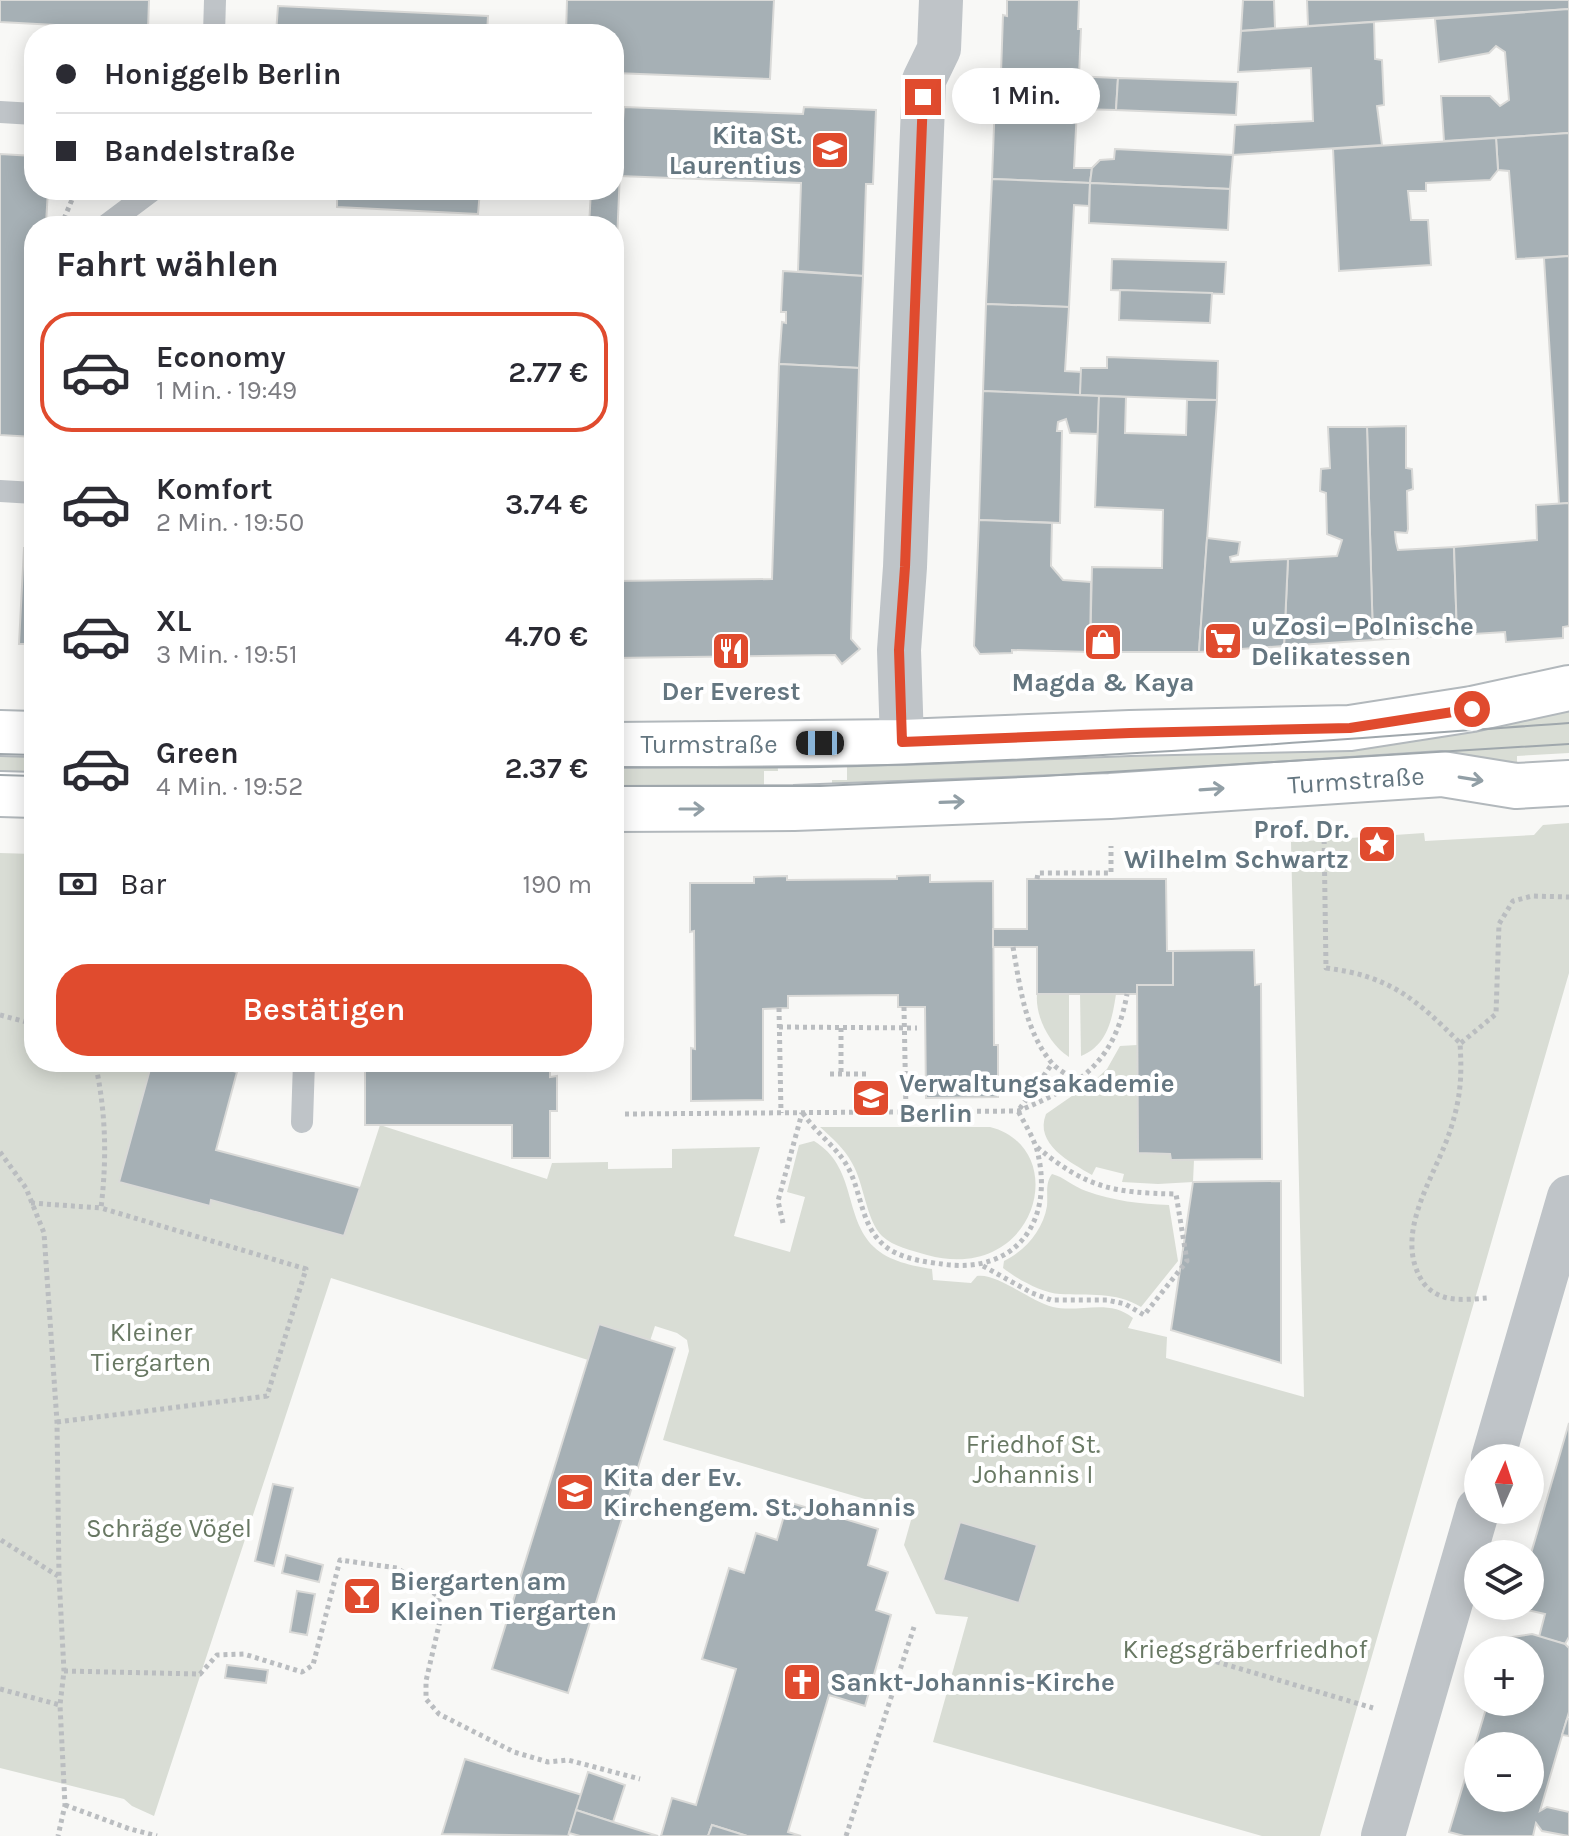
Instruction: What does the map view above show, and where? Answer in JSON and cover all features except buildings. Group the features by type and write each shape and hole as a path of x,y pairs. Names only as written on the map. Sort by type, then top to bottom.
{"main road":[{"name":"Turmstraße","path":"624,745 902,742 1350,728 1472,709 1569,688"},
{"path":"0,733 24,734"},
{"name":"Turmstraße","path":"624,809 794,808 1110,796 1442,774 1516,786 1569,783"},
{"path":"0,794 24,795"}],"street":[{"path":"902,742 899,650 924,80 939,49 941,0"},
{"path":"1497,1444 1569,1197"},
{"path":"1383,1836 1474,1524"}],"lane":[{"path":"214,24 215,0"},
{"path":"0,112 24,113"},
{"path":"118,216 140,200"},
{"path":"0,491 24,492"},
{"path":"302,1122 304,1072"}],"path":[{"path":"1324,832 1326,968 1359,972 1405,992 1460,1043 1462,1085 1450,1130 1417,1212 1412,1241 1413,1266 1425,1286 1443,1297 1487,1298"},
{"path":"1037,879 1038,873 1111,873 1111,846"},
{"path":"1460,1043 1496,1014 1499,924 1513,901 1532,896 1569,897"},
{"path":"1013,947 1023,1007 1052,1064 1077,1081"},
{"path":"625,1114 1018,1111 1045,1100 1077,1081 1102,1058 1116,1036 1127,994"},
{"path":"904,1007 906,1112"},
{"path":"779,1008 781,1113"},
{"path":"0,1015 24,1021"},
{"path":"779,1027 917,1028"},
{"path":"841,1028 841,1074"},
{"path":"1018,1111 1052,1064"},
{"path":"97,1072 103,1099 107,1162 101,1208"},
{"path":"830,1074 866,1074"},
{"path":"802,1112 819,1136 846,1164 872,1232 886,1247 934,1263 956,1266 983,1265 1004,1256 1022,1241 1034,1223 1041,1201 1036,1147 1018,1111"},
{"path":"783,1223 778,1201 802,1112"},
{"path":"983,1265 1032,1293 1051,1300 1107,1300 1125,1304 1144,1315 1187,1261 1176,1194 1115,1191 1083,1180 1036,1147"},
{"path":"0,1152 26,1188 44,1233 57,1422 64,1671 60,1705 65,1805 58,1836"},
{"path":"31,1203 101,1208 306,1269 267,1396 57,1422"},
{"path":"1,1540 59,1577"},
{"path":"64,1671 200,1674 217,1655 244,1654 302,1672 313,1665 340,1560 397,1568 438,1596 442,1612 426,1681 426,1699 439,1714 514,1752 548,1762 568,1760 640,1779"},
{"path":"846,1836 914,1627"},
{"path":"1170,1648 1373,1708"},
{"path":"0,1689 60,1705"},
{"path":"65,1805 157,1836"}],"green space":[{"path":"1569,696 1569,753 1517,756 1517,762 1488,761 832,796 832,780 847,780 847,754"},
{"path":"0,744 24,745 24,785 0,784"},
{"path":"777,755 778,771 764,771 764,797 624,798 624,756"},
{"path":"1569,823 1569,973 1320,1836 1262,1836 933,1742 968,1617 936,1614 904,1545 913,1513 663,1440 689,1351 687,1340 677,1333 655,1326 650,1341 600,1324 588,1360 331,1278 154,1816 124,1799 0,1768 0,853 24,854 24,1072 149,1072 119,1182 209,1206 211,1200 344,1236 380,1125 547,1179 552,1163 608,1162 608,1169 672,1168 672,1149 760,1147 734,1236 790,1252 805,1197 787,1192 799,1145 814,1141 837,1164 864,1235 886,1256 932,1269 933,1280 971,1283 977,1276 985,1276 1053,1307 1104,1307 1124,1312 1133,1318 1128,1328 1167,1337 1166,1358 1304,1397 1291,842 1424,833 1425,841 1534,835 1543,825"},
{"path":"1037,994 1069,995 1069,1057 1045,1030 1038,1012"},
{"path":"1080,994 1116,994 1107,1031 1097,1045 1081,1056"},
{"path":"1137,1045 1139,1153 1170,1154 1171,1160 1194,1160 1193,1182 1122,1182 1124,1174 1096,1167 1092,1175 1056,1151 1045,1134 1046,1114 1107,1069 1120,1046"},
{"path":"820,1127 990,1127 1016,1140 1031,1160 1036,1185 1031,1210 1017,1233 995,1251 965,1259 927,1255 897,1246 877,1229 852,1163 842,1148"},
{"path":"1052,1174 1107,1197 1169,1205 1178,1261 1141,1307 1112,1296 1045,1291 1003,1268 1004,1261 1026,1245 1042,1223"}],"tram line":[{"path":"624,767 820,767 1007,760 1569,723"},
{"path":"624,786 820,786 1044,776 1569,744"},
{"path":"0,754 24,755"},
{"path":"0,775 24,776"}],"place":[{"name":"Kita St. Laurentius","path":"830,150"},
{"name":"u Zosi – Polnische Delikatessen","path":"1223,641"},
{"name":"Magda & Kaya","path":"1103,642"},
{"name":"Der Everest","path":"731,651"},
{"name":"Prof. Dr. Wilhelm Schwartz","path":"1377,844"},
{"name":"Verwaltungsakademie Berlin","path":"871,1098"},
{"name":"Kita der Ev. Kirchengem. St. Johannis","path":"575,1492"},
{"name":"Biergarten am Kleinen Tiergarten","path":"362,1596"},
{"name":"Sankt-Johannis-Kirche","path":"802,1682"}],"route":[{"path":"923,97 899,650 902,742 1350,728 1472,709"}],"park label":[{"name":"Kleiner Tiergarten","path":"151,1347"},
{"name":"Friedhof St. Johannis I","path":"1033,1459"},
{"name":"Schräge Vögel","path":"169,1528"},
{"name":"Kriegsgräberfriedhof","path":"1245,1649"}]}
